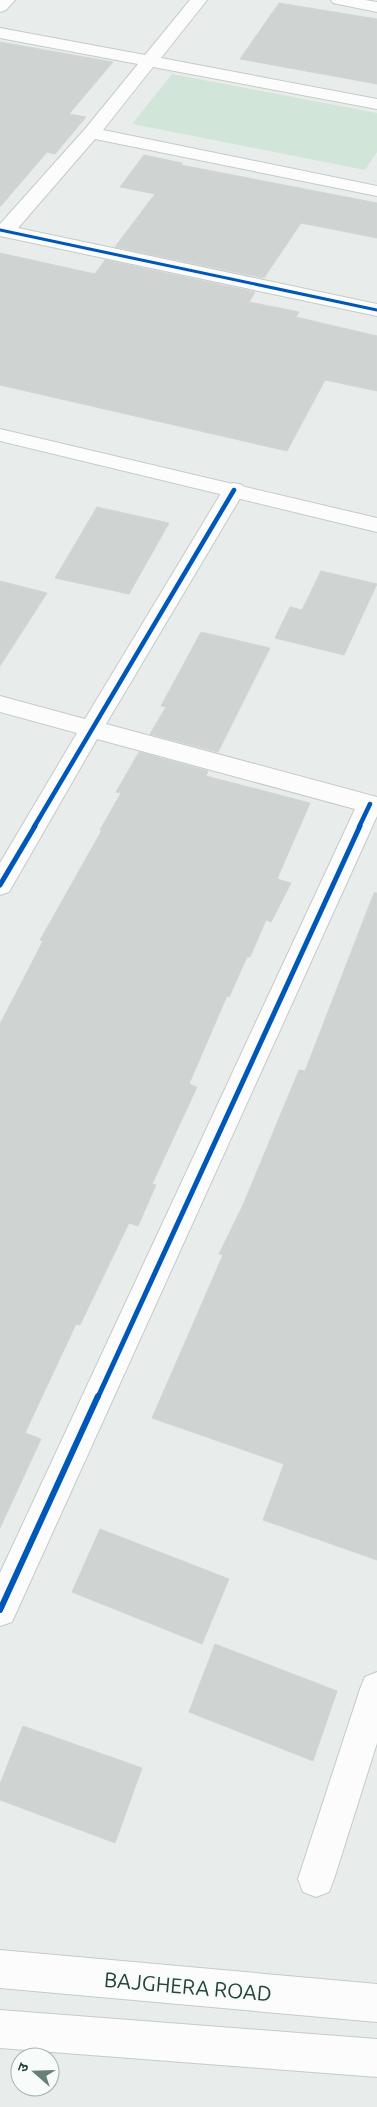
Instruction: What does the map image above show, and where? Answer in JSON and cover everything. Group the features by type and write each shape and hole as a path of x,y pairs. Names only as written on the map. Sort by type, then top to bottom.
{"street":[{"path":"0,7 7,0"},
{"path":"2,231 91,133 199,0"},
{"path":"342,0 377,7"},
{"path":"0,33 377,104"},
{"path":"91,133 374,185"},
{"path":"2,231 377,310"},
{"path":"0,435 377,525"},
{"path":"0,885 234,490"},
{"path":"0,704 374,805 0,1610"},
{"path":"316,1879 374,1707"},
{"name":"BAJGHERA ROAD","path":"0,1969 377,2003"},
{"path":"0,2029 377,2058"}],"green space":[{"path":"172,74 377,113 377,152 365,170 132,124"}],"building":[{"path":"279,3 377,19 377,84 240,59"},
{"path":"0,42 113,62 69,114 86,117 55,154 47,152 0,207"},
{"path":"144,155 182,163 181,165 377,203 377,238 301,223 264,278 115,247 155,194 120,187"},
{"path":"0,253 95,274 105,260 255,292 249,302 299,312 296,317 377,336 377,391 325,380 287,451 0,385"},
{"path":"97,507 169,523 129,594 55,578"},
{"path":"321,571 377,584 344,655 275,638 290,607 302,610"},
{"path":"0,581 47,593 0,666"},
{"path":"201,632 270,648 218,752 150,734 166,707 161,706"},
{"path":"139,752 208,771 206,776 310,803 277,879 291,883 271,922 266,920 250,957 247,957 229,997 227,996 189,1084 197,1087 152,1184 156,1185 138,1226 129,1223 80,1325 76,1324 25,1433 41,1439 0,1528 0,1024 43,941 40,940 121,793 116,792"},
{"path":"374,893 377,893 377,1560 263,1520 284,1464 152,1418 223,1255 219,1254 243,1205 299,1070 305,1071"},
{"path":"100,1529 229,1579 202,1644 72,1592"},
{"path":"215,1644 337,1691 313,1761 189,1712"},
{"path":"23,1726 142,1768 115,1843 0,1800 0,1784"}],"cycle path":[{"path":"0,230 377,310"},
{"path":"0,885 234,490"},
{"path":"0,1610 370,804"}]}
